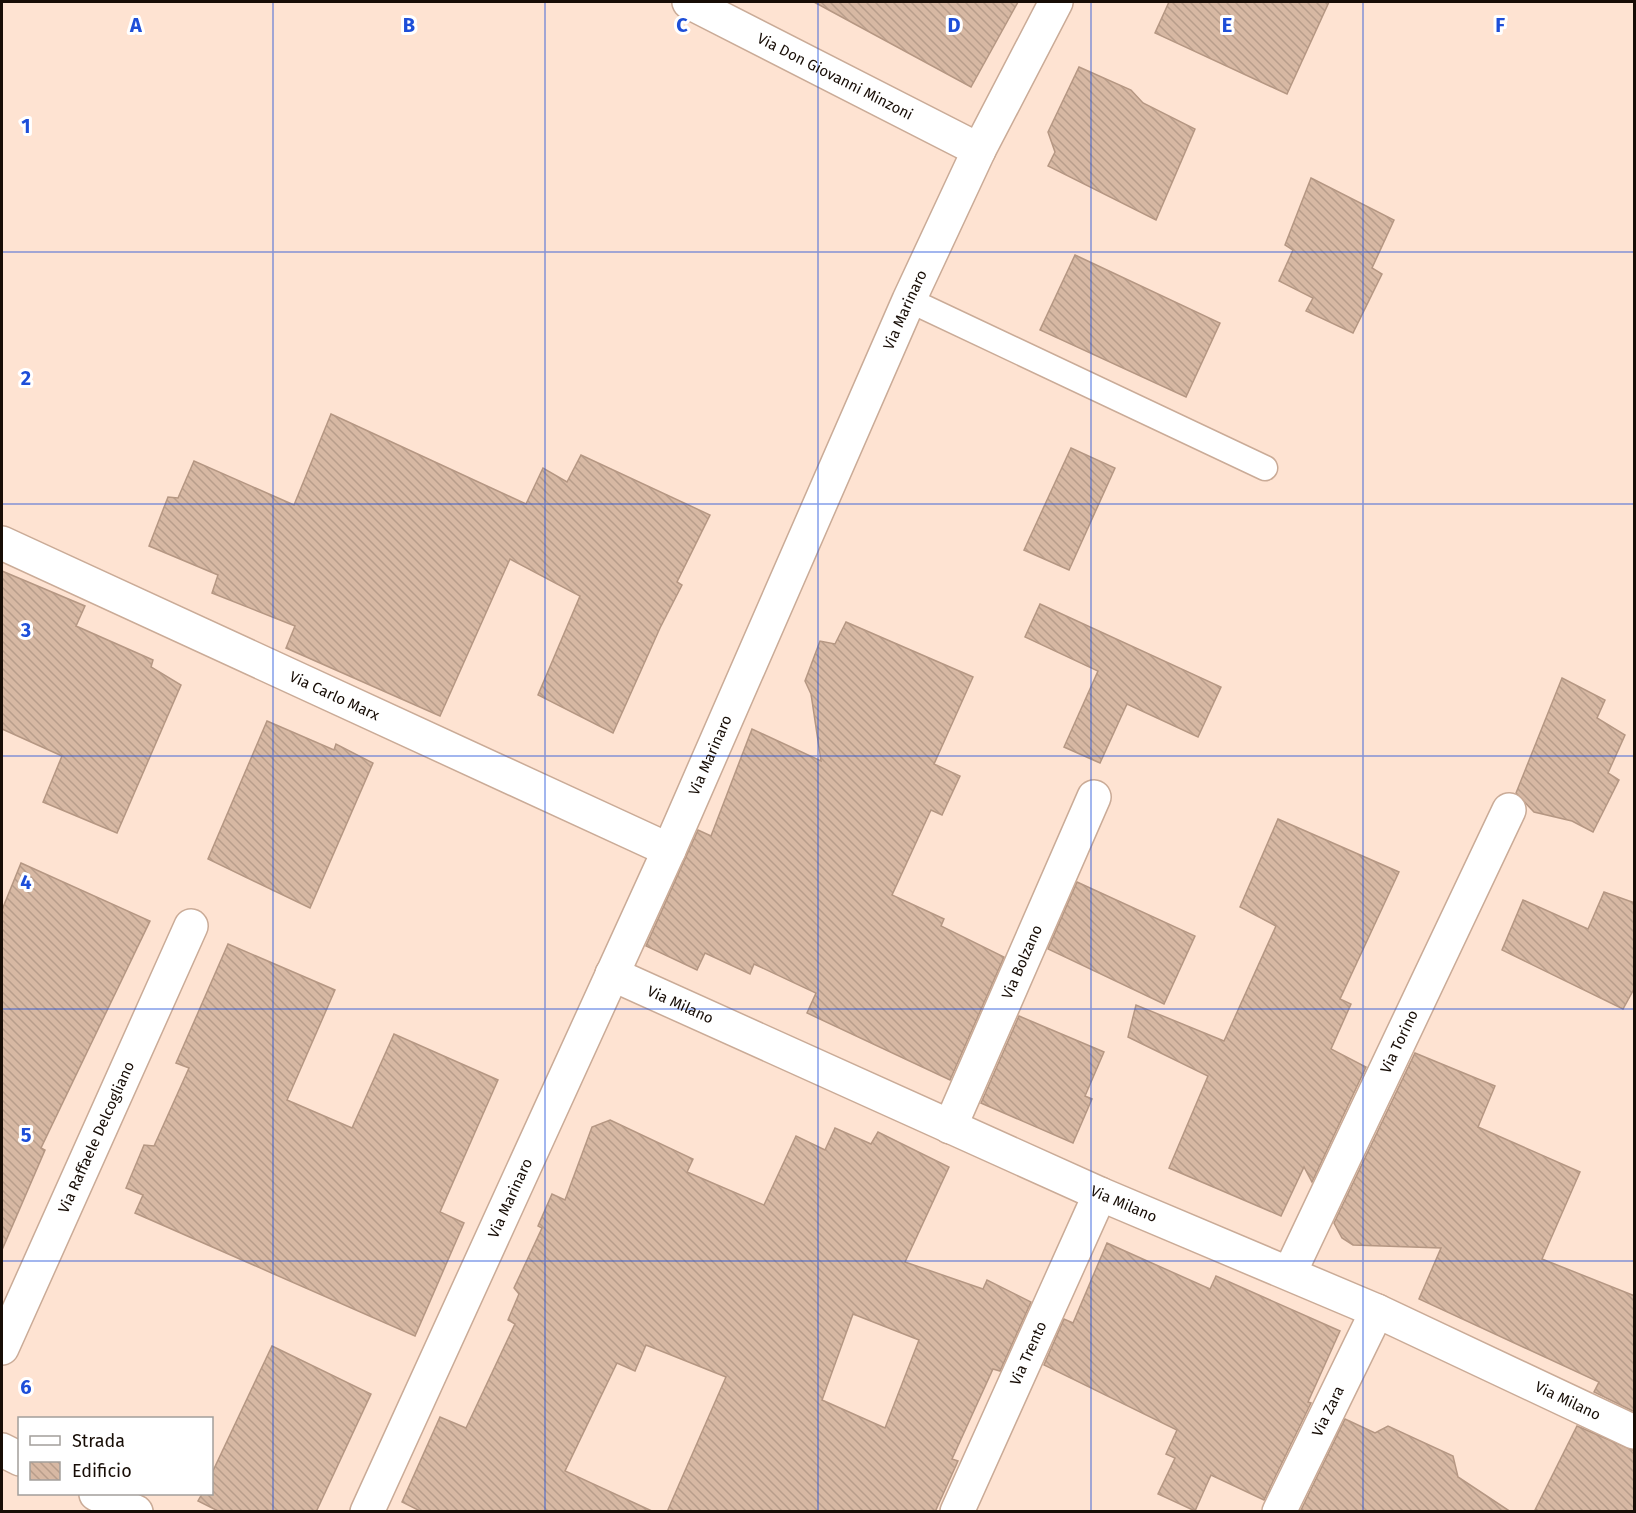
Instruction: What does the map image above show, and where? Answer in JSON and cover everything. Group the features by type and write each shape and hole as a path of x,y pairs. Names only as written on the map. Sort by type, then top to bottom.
{"street":[{"name":"Via Don Giovanni Minzoni","path":"690,2 979,150"},
{"name":"Via Marinaro","path":"368,1512 669,850 909,300 979,150 1056,2"},
{"name":"Via Carlo Marx","path":"2,543 669,850"},
{"name":"Via Bolzano","path":"950,1127 1094,797"},
{"name":"Via Torino","path":"1290,1272 1509,810"},
{"name":"Via Raffaele Delcogliano","path":"2,1348 191,926"},
{"name":"Via Milano","path":"612,974 1100,1194 1290,1272 1635,1432"},
{"name":"Via Trento","path":"957,1512 1100,1194"},
{"name":"Via Zara","path":"1279,1512 1377,1311"},
{"path":"2,1450 18,1458"},
{"path":"98,1495 136,1512"}],"lane":[{"path":"909,300 1265,468"}],"building":[{"path":"814,2 1018,2 971,87"},
{"path":"1169,2 1329,2 1287,94 1155,33"},
{"path":"1079,67 1131,90 1143,103 1195,129 1156,220 1048,166 1055,152 1048,132"},
{"path":"1311,178 1394,220 1372,268 1382,274 1353,333 1306,311 1313,298 1279,281 1293,250 1285,245"},
{"path":"1075,255 1220,323 1186,397 1040,330"},
{"path":"331,414 526,504 543,468 567,482 581,455 710,515 677,582 682,585 613,733 538,695 580,596 510,559 440,716 286,648 295,626 212,593 218,575 149,546 168,497 178,498 194,461 294,505"},
{"path":"1071,448 1115,468 1069,570 1024,550"},
{"path":"2,571 85,606 76,626 153,660 151,667 181,685 117,833 43,802 62,756 2,729"},
{"path":"1040,604 1221,687 1198,737 1127,704 1100,763 1064,747 1098,671 1025,637"},
{"path":"846,622 973,677 934,764 960,776 942,815 931,810 892,895 944,919 941,926 1004,957 950,1080 807,1013 816,993 754,964 750,974 705,953 697,970 646,946 698,830 711,836 752,729 821,761 811,694 805,681 820,641 835,644"},
{"path":"1562,678 1605,700 1597,718 1625,735 1608,773 1619,780 1593,832 1572,821 1534,812 1516,793"},
{"path":"267,721 334,750 336,744 373,763 310,908 208,859"},
{"path":"1278,819 1399,872 1340,999 1351,1004 1331,1049 1366,1067 1312,1182 1304,1167 1281,1216 1169,1168 1208,1076 1128,1037 1136,1005 1224,1041 1276,926 1240,907"},
{"path":"21,863 150,921 41,1148 45,1150 2,1250 2,910"},
{"path":"1077,882 1195,936 1164,1004 1048,949"},
{"path":"1604,892 1635,903 1635,987 1623,1009 1502,950 1523,900 1588,929"},
{"path":"228,944 335,990 287,1100 352,1128 394,1034 498,1080 440,1212 464,1223 415,1336 135,1213 143,1195 126,1188 144,1145 154,1146 189,1068 176,1063"},
{"path":"1019,1016 1104,1052 1085,1096 1092,1099 1073,1143 981,1103"},
{"path":"1415,1053 1495,1086 1478,1127 1580,1172 1542,1259 1635,1296 1635,1412 1594,1392 1599,1382 1419,1299 1441,1248 1353,1245 1342,1238 1334,1223"},
{"path":"610,1120 693,1159 687,1172 764,1205 796,1136 825,1150 835,1128 871,1144 878,1132 949,1167 905,1262 983,1289 987,1280 1031,1302 1000,1371 993,1369 952,1459 958,1461 935,1512 667,1512 726,1377 646,1345 635,1371 617,1363 565,1471 654,1512 422,1512 402,1502 440,1417 466,1428 515,1324 508,1320 519,1294 514,1288 542,1228 538,1226 552,1194 565,1200 592,1127","holes":["853,1314 919,1340 885,1428 822,1400"]},
{"path":"1107,1243 1210,1289 1216,1276 1340,1331 1308,1402 1311,1403 1264,1500 1211,1475 1195,1511 1158,1494 1175,1458 1166,1454 1177,1430 1044,1365 1064,1319 1073,1323"},
{"path":"272,1346 371,1394 316,1512 220,1512 198,1501 201,1495 213,1495 213,1471"},
{"path":"1345,1419 1375,1433 1388,1426 1453,1456 1458,1477 1511,1512 1300,1512"},
{"path":"1577,1426 1635,1451 1635,1512 1534,1512"}]}
